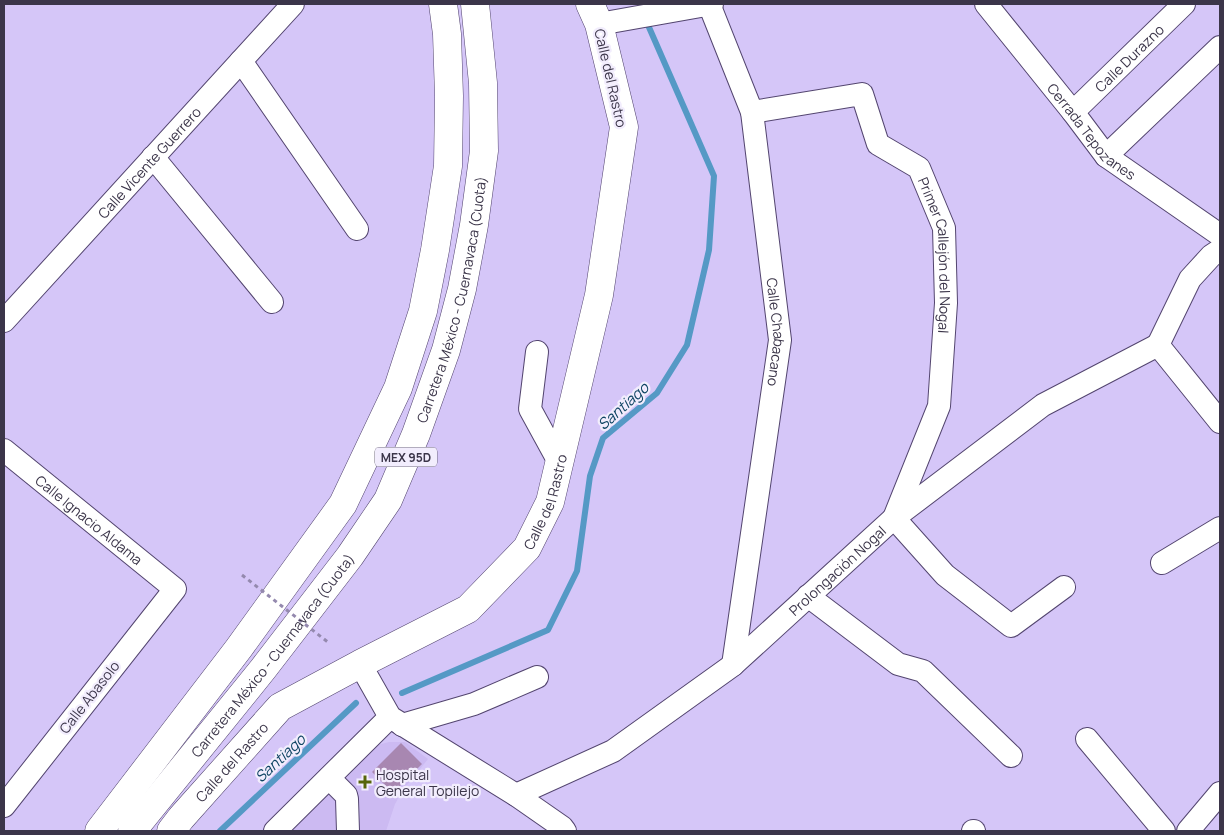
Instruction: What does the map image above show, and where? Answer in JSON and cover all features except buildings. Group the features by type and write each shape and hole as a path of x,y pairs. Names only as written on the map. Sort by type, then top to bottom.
{"main road":[{"name":"Carretera México - Cuernavaca (Cuota)","path":"99,831 239,648 343,504 398,388 423,311 448,166 450,96 443,4"},
{"name":"Carretera México - Cuernavaca (Cuota)","path":"132,831 263,669 350,556 388,500 416,434 446,350 462,289 474,225 484,151 483,83 476,4"},
{"name":"Calle del Rastro","path":"171,831 280,708 360,664 468,609 527,548 550,502 599,295 624,127 594,14"}],"street":[{"name":"Calle Vicente Guerrero","path":"4,321 293,4"},
{"path":"594,14 710,4"},
{"name":"Calle Chabacano","path":"710,4 752,112 780,340 732,665"},
{"name":"Cerrada Tepozanes","path":"986,4 1106,156 1220,235"},
{"name":"Calle Durazno","path":"1073,112 1184,4"},
{"path":"1106,156 1220,47"},
{"path":"241,61 357,229"},
{"name":"Primer Callejón del Nogal","path":"752,112 862,94 878,144 919,168 944,228 946,303 939,406 894,518"},
{"path":"153,157 272,302"},
{"path":"1220,250 1211,256 1190,279 1158,345 1220,422"},
{"name":"Prolongación Nogal","path":"516,795 613,751 732,665 894,518 1043,405 1158,345"},
{"path":"537,352 530,410 559,462"},
{"name":"Calle Ignacio Aldama","path":"4,450 175,589"},
{"path":"894,518 945,575 1011,626 1064,587"},
{"path":"1162,563 1220,528"},
{"name":"Calle Abasolo","path":"6,799 175,589"},
{"path":"808,596 898,664 923,671 1011,756"},
{"path":"360,664 396,721 516,795 565,831"},
{"path":"288,826 329,778 396,721 474,704 537,676"},
{"path":"1087,739 1164,831"},
{"path":"329,778 346,795 349,819 348,831"},
{"path":"1188,831 1220,793"}],"path":[{"path":"242,575 329,643"}],"shaded area":[{"name":"Hospital General Topilejo","path":"389,742 405,742 428,759 403,790 395,804 386,831 270,831 366,748"}],"waterway":[{"name":"Santiago","path":"402,693 548,630 577,571 590,476 603,438 657,393 687,345 709,250 714,176 648,25"},
{"name":"Santiago","path":"220,831 356,703"}],"place":[{"name":"Hospital General Topilejo","path":"365,782"}]}
